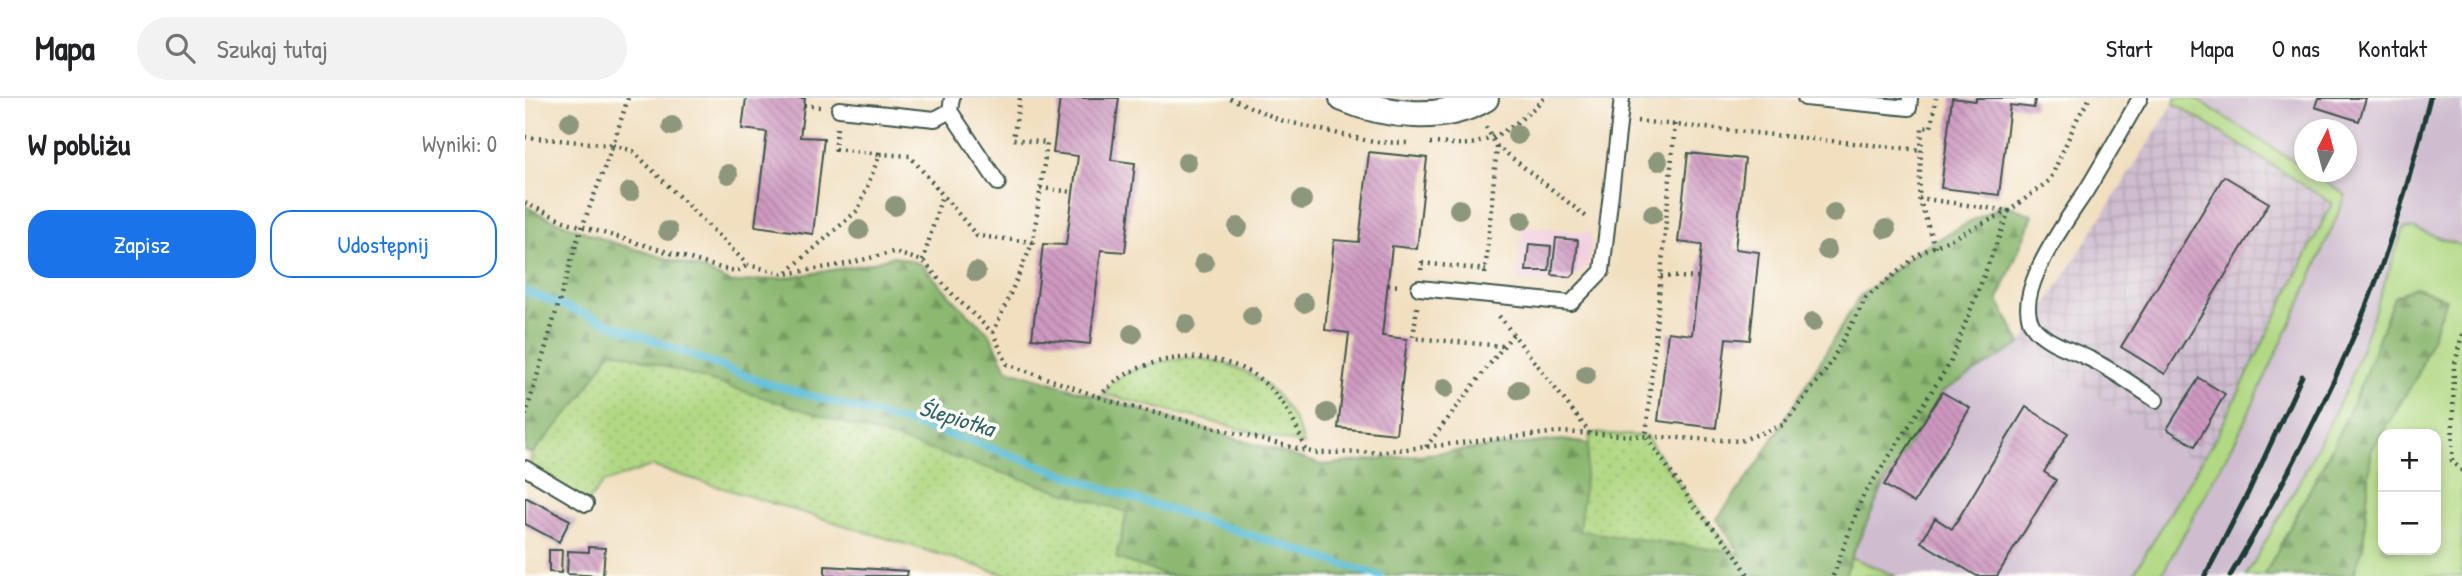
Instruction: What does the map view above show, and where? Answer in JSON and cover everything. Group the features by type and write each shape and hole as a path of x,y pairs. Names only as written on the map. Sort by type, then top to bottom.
{"street":[{"path":"1343,98 1392,113 1435,114 1479,102"}],"lane":[{"path":"1419,288 1571,303 1602,271 1622,98"},
{"path":"1805,98 1909,108 1910,98"},
{"path":"2140,98 2045,254 2031,289 2028,316 2035,329 2055,344 2090,358 2156,401"},
{"path":"839,109 935,119 951,104 998,183"},
{"path":"525,468 586,504"}],"path":[{"path":"525,417 578,238 628,98"},
{"path":"993,333 1033,242 1047,143 1013,139 1020,98"},
{"path":"1492,137 1518,122 1544,98"},
{"path":"1935,247 1919,198 1922,127 1931,128 1936,98"},
{"path":"525,137 613,145 633,151 748,265 785,274 846,264 893,252 923,261 954,296 993,333 1007,364 1099,397 1315,453 1380,452 1559,432 1740,441 1783,425 1827,369 1866,298 1919,254 2009,211 2050,180 2078,117 2090,98"},
{"path":"1479,102 1497,146 1606,234"},
{"path":"839,109 835,149 910,156 977,236 1033,242"},
{"path":"1619,119 1921,150"},
{"path":"1675,124 1646,436 1694,506 1734,552 1749,576"},
{"path":"1497,146 1483,296 1590,433"},
{"path":"785,274 857,210 880,154"},
{"path":"1041,188 1073,192"},
{"path":"923,261 942,194"},
{"path":"1919,198 2009,211"},
{"path":"525,203 565,221 724,270 737,271 748,265"},
{"path":"1833,576 1862,498 1950,363 2009,211"},
{"path":"1661,276 1698,278"},
{"path":"1426,447 1513,334"},
{"path":"2462,334 2454,368 2452,461 2462,471"},
{"path":"1099,397 1108,386 1149,363 1188,358 1211,359 1248,372 1264,383 1290,416 1305,450"}],"shaded area":[{"path":"2195,98 2462,98 2462,246 2415,229 2404,228 2348,386 2302,477 2246,576 2160,576 2238,435 2302,299 2346,195 2326,182 2357,182 2357,119 2294,119 2294,162"},
{"path":"2174,103 2294,179 2294,182 2299,182 2332,203 2219,432 2199,466 2021,344"},
{"path":"1523,226 1592,233 1588,264 1567,285 1517,280"},
{"path":"2021,344 2199,466 2132,576 1896,576 1851,557 1884,485 1942,392"},
{"path":"525,493 577,521 563,548 525,528"}],"green space":[{"path":"2176,98 2195,98 2294,162 2294,179 2174,103"},
{"path":"2299,182 2326,182 2346,195 2302,299 2238,435 2166,567 2160,576 2132,576 2219,432 2332,203"},
{"path":"2003,204 2033,215 1998,300 2021,344 1942,392 1884,485 1845,576 1168,576 1116,558 1127,513 612,350 579,401 532,454 525,451 525,206 611,242 699,268 732,283 791,277 867,264 894,256 921,264 990,334 1007,369 1323,465 1562,440 1589,444 1727,551 1741,554 1717,519 1757,465 1860,296 1920,249"},
{"path":"2404,228 2415,229 2462,246 2462,576 2353,576 2363,547 2371,451 2378,440 2378,555 2441,555 2441,429 2384,429 2418,374 2446,299 2415,287 2361,385 2333,446 2264,576 2246,576 2302,477 2348,386"},
{"path":"2415,287 2446,299 2418,374 2384,429 2378,429 2378,440 2371,451 2363,547 2353,576 2264,576 2333,446 2361,385 2394,297"},
{"path":"612,350 1127,512 1116,558 1168,576 1010,576 651,466 603,483 586,504 529,470 532,454 579,401"},
{"path":"1188,358 1228,365 1261,381 1287,408 1304,445 1103,394 1120,377 1141,367"},
{"path":"1590,433 1646,436 1694,506 1734,552 1579,531"},
{"path":"1851,557 1896,576 1845,576"}],"building":[{"path":"746,98 805,98 800,137 824,138 813,234 755,226 767,132 742,129"},
{"path":"1060,98 1119,98 1111,160 1135,163 1125,252 1101,250 1090,344 1032,338 1043,244 1066,245 1078,156 1053,153"},
{"path":"1952,98 1976,101 1976,98 2035,98 2034,108 2010,105 1999,195 1941,188"},
{"path":"2318,98 2366,98 2359,121 2315,107"},
{"path":"1369,152 1427,158 1417,249 1392,246 1382,336 1407,339 1396,434 1338,428 1349,333 1325,330 1334,240 1359,242"},
{"path":"1688,153 1745,159 1735,249 1759,252 1750,340 1726,338 1716,428 1658,421 1668,332 1692,335 1702,245 1678,242"},
{"path":"2224,176 2269,203 2165,374 2121,347"},
{"path":"1556,238 1578,240 1575,273 1571,277 1552,275"},
{"path":"1529,244 1551,246 1549,271 1526,271"},
{"path":"2199,378 2225,394 2195,446 2167,429"},
{"path":"1942,392 1970,408 1914,503 1884,485"},
{"path":"2026,407 2068,433 2044,472 2056,480 1997,576 1977,576 1921,542 1935,518 1952,529"},
{"path":"525,497 570,520 559,542 525,524"},
{"path":"589,547 605,548 603,576 567,574 568,551 589,552"},
{"path":"549,550 562,550 561,573 549,572"},
{"path":"825,566 908,571 907,576 825,576"}],"waterway":[{"name":"Ślepiotka","path":"525,291 759,381 977,443 1120,494 1380,576"}],"railway":[{"path":"2230,576 2309,432 2361,319 2391,236 2430,98"},
{"path":"2205,576 2248,493 2302,376"}]}
